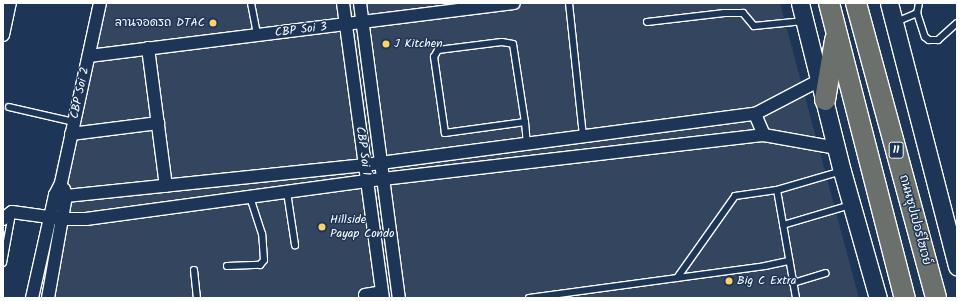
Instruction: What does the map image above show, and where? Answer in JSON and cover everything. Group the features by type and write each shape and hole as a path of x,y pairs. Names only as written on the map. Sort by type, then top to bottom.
{"highway":[{"path":"829,3 905,298"},
{"name":"ถนนซุปเปอร์ไฮเวย์","path":"856,3 936,298"},
{"path":"825,100 837,33"}],"main road":[{"path":"800,3 842,171 878,298"},
{"path":"889,3 957,266"}],"street":[{"path":"3,35 10,3"},
{"name":"CBP Soi 2","path":"48,298 61,196 61,183 100,3"},
{"name":"CBP Soi 1","path":"343,3 383,295"},
{"name":"CBP Soi 1","path":"360,3 399,298"},
{"name":"CBP Soi 3","path":"89,56 514,3"},
{"path":"148,48 166,186"},
{"path":"61,196 365,165 755,114 820,80"},
{"path":"755,114 764,135"},
{"path":"73,128 158,123"},
{"path":"8,215 86,219 383,179 764,135 837,148"},
{"name":"CBP Soi 2","path":"32,298 57,218"},
{"path":"365,295 383,295"}],"lane":[{"path":"251,3 257,35"},
{"path":"568,3 583,136"},
{"path":"919,3 917,14 925,37 929,40 938,40 957,23"},
{"path":"647,22 724,13 743,13 754,26 805,21"},
{"path":"894,23 917,14"},
{"path":"525,122 445,133 434,57 438,50 502,42 513,44 525,122 527,143"},
{"path":"9,107 73,128"},
{"path":"677,278 735,196 777,190 842,171"},
{"path":"777,190 792,283 796,298"},
{"path":"287,192 295,245"},
{"path":"227,266 260,265 264,260 262,234 250,197"},
{"path":"783,224 852,205"},
{"path":"3,263 8,215"},
{"path":"528,298 765,266 789,261"},
{"path":"194,270 198,298"},
{"path":"792,283 826,272"}],"shaded area":[{"path":"96,3 780,3 859,298 24,298"}],"place":[{"name":"ลานจอดรถ DTAC","path":"213,23"},
{"name":"J Kitchen","path":"386,44"},
{"name":"Hillside Payap Condo","path":"322,227"},
{"name":"Big C Extra","path":"729,281"}]}
